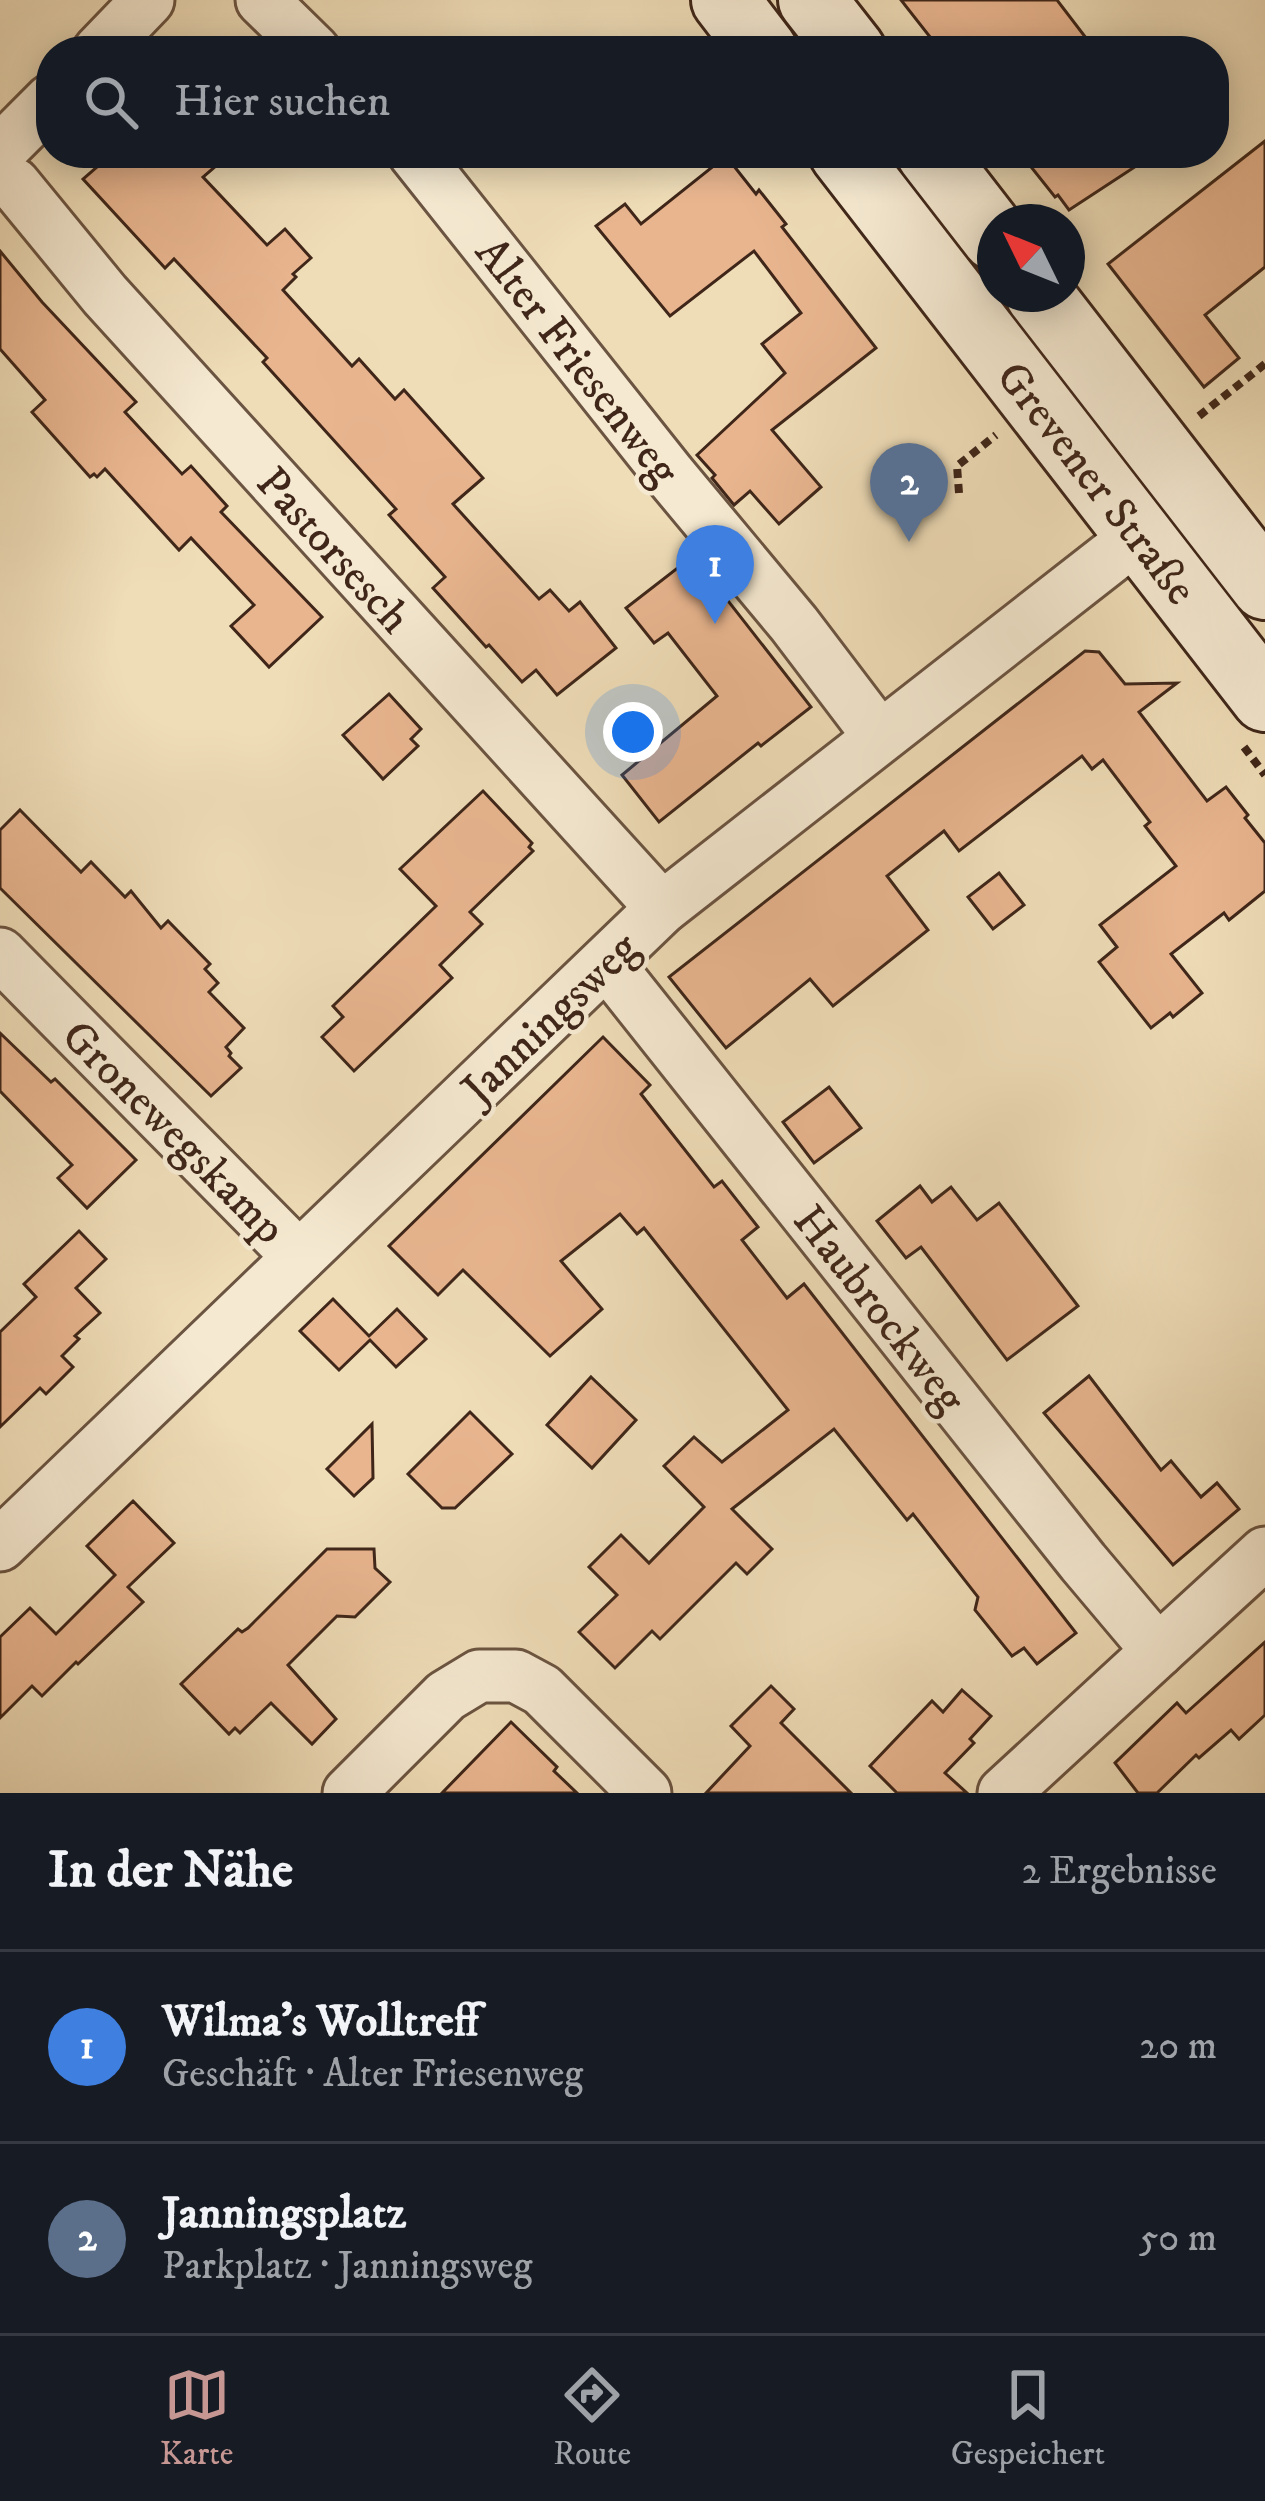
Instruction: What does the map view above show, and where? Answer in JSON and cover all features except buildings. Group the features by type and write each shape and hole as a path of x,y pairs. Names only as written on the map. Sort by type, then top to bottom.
{"main road":[{"path":"725,0 753,36"},
{"path":"812,0 840,36"},
{"name":"Grevener Straße","path":"855,168 1265,698"},
{"path":"942,168 977,214"},
{"name":"Grevener Straße","path":"1053,312 1265,586"}],"street":[{"path":"113,36 148,0"},
{"path":"262,0 299,36"},
{"path":"4,168 36,122"},
{"name":"Pastorsesch","path":"4,168 105,295 662,908"},
{"name":"Alter Friesenweg","path":"426,168 879,736"},
{"name":"Janningsweg","path":"0,1545 662,908 1138,535"},
{"name":"Gronewegskamp","path":"0,954 298,1257"},
{"name":"Haubrockweg","path":"608,963 1158,1652"},
{"path":"1004,1793 1265,1553"},
{"path":"350,1793 446,1696 478,1676 516,1676 542,1690 645,1793"}],"path":[{"path":"1193,421 1265,364"},
{"path":"959,493 957,466 997,434"}],"place":[{"name":"Janningsplatz","path":"909,542"},
{"name":"Wilma's Wolltreff","path":"715,624"}]}
